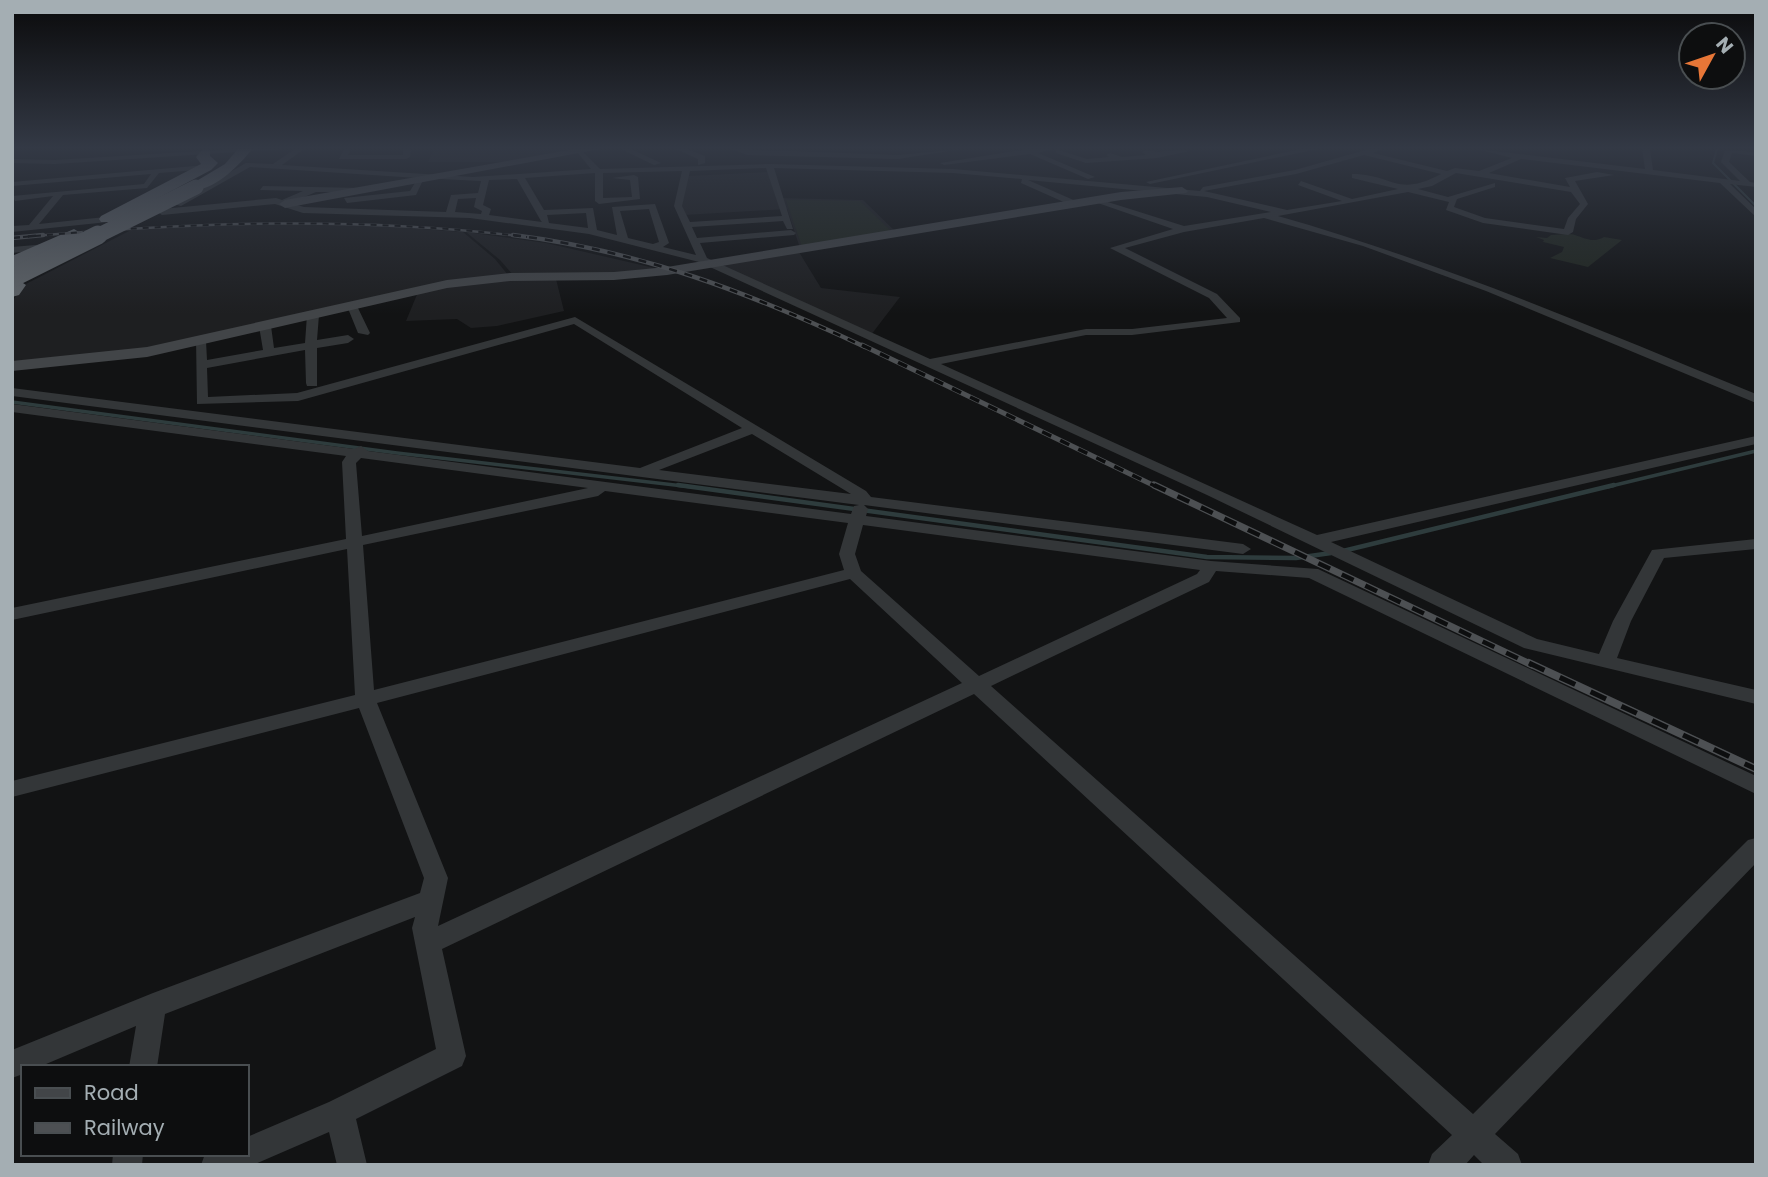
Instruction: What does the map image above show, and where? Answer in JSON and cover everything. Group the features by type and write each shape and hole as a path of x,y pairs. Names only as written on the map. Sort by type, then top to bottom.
{"highway":[{"path":"107,219 130,204"},
{"path":"13,282 155,204"},
{"path":"12,263 47,247 78,228"}],"street":[{"path":"31,228 51,204"},
{"path":"159,214 169,204"},
{"path":"78,228 107,219 159,214 285,204 303,210 330,204"},
{"path":"367,204 547,224 623,238 706,262 1314,541 1531,644 1756,696"},
{"path":"450,214 452,204"},
{"path":"479,204 478,207 487,209 484,217"},
{"path":"538,204 547,224"},
{"path":"679,204 686,225 706,262"},
{"path":"782,204 797,251"},
{"path":"12,366 117,356 200,341 460,283 510,277 614,276 797,251 1075,204"},
{"path":"1110,204 1183,229"},
{"path":"1271,204 1284,212"},
{"path":"928,363 1086,332 1132,332 1237,320 1213,296 1135,255 1115,248 1183,229 1335,204"},
{"path":"1452,204 1449,208 1483,220 1567,232 1572,218 1584,204"},
{"path":"623,238 615,209 652,206 664,243 655,247"},
{"path":"544,213 590,210 593,232"},
{"path":"78,228 90,211"},
{"path":"1264,215 1367,244 1490,289 1756,399"},
{"path":"686,225 787,218"},
{"path":"1530,227 1570,241 1568,245"},
{"path":"12,229 78,228 115,235 13,282"},
{"path":"695,241 792,233"},
{"path":"12,250 47,247"},
{"path":"352,306 363,333"},
{"path":"312,383 313,315"},
{"path":"202,401 298,397 575,320 861,494 864,500"},
{"path":"265,326 269,353"},
{"path":"201,365 348,339"},
{"path":"195,414 202,401 200,341"},
{"path":"12,392 1243,549"},
{"path":"12,408 1211,566 1312,573 1756,786"},
{"path":"12,614 355,544 611,488 644,471 754,428"},
{"path":"248,1152 339,1112 452,1056 425,928 436,878 365,698 349,463 354,455 377,437"},
{"path":"1314,541 1756,440"},
{"path":"864,500 855,520 847,554 853,573 1507,1165"},
{"path":"1606,661 1622,621 1658,554 1756,544"},
{"path":"428,943 1203,578 1211,566"},
{"path":"12,789 853,573"},
{"path":"1443,1165 1756,847"},
{"path":"12,1064 153,1006 431,900"},
{"path":"143,1065 153,1006"},
{"path":"339,1112 352,1165"},
{"path":"216,1165 236,1156"}],"shaded area":[{"path":"681,204 867,204 897,233 800,248 787,209 684,215"},
{"path":"787,204 863,204 893,233 802,247"},
{"path":"252,224 368,225 463,232 495,259 508,275 152,348 12,364 12,302 22,286 133,229"},
{"path":"466,232 546,243 663,270 617,275 513,275 500,260"},
{"path":"1570,234 1590,240 1604,237 1622,240 1588,267 1550,258 1562,252 1564,247 1543,242 1544,240 1536,237 1547,238 1551,235"},
{"path":"799,252 821,288 900,297 871,335 718,264"},
{"path":"556,279 564,311 497,326 471,328 457,319 406,321 418,292 459,285"}],"waterway":[{"path":"12,402 397,453 692,487"},
{"path":"1607,487 1756,451"},
{"path":"678,485 1207,557 1296,558 1331,553"},
{"path":"1343,551 1614,485"}],"railway":[{"path":"23,237 149,228 275,224 401,226 525,237"},
{"path":"12,238 43,235"},
{"path":"513,235 525,237"},
{"path":"525,237 606,252 694,277 779,309 865,347"},
{"path":"862,345 1157,487"},
{"path":"1154,485 1532,665"},
{"path":"1529,663 1756,769"}]}
